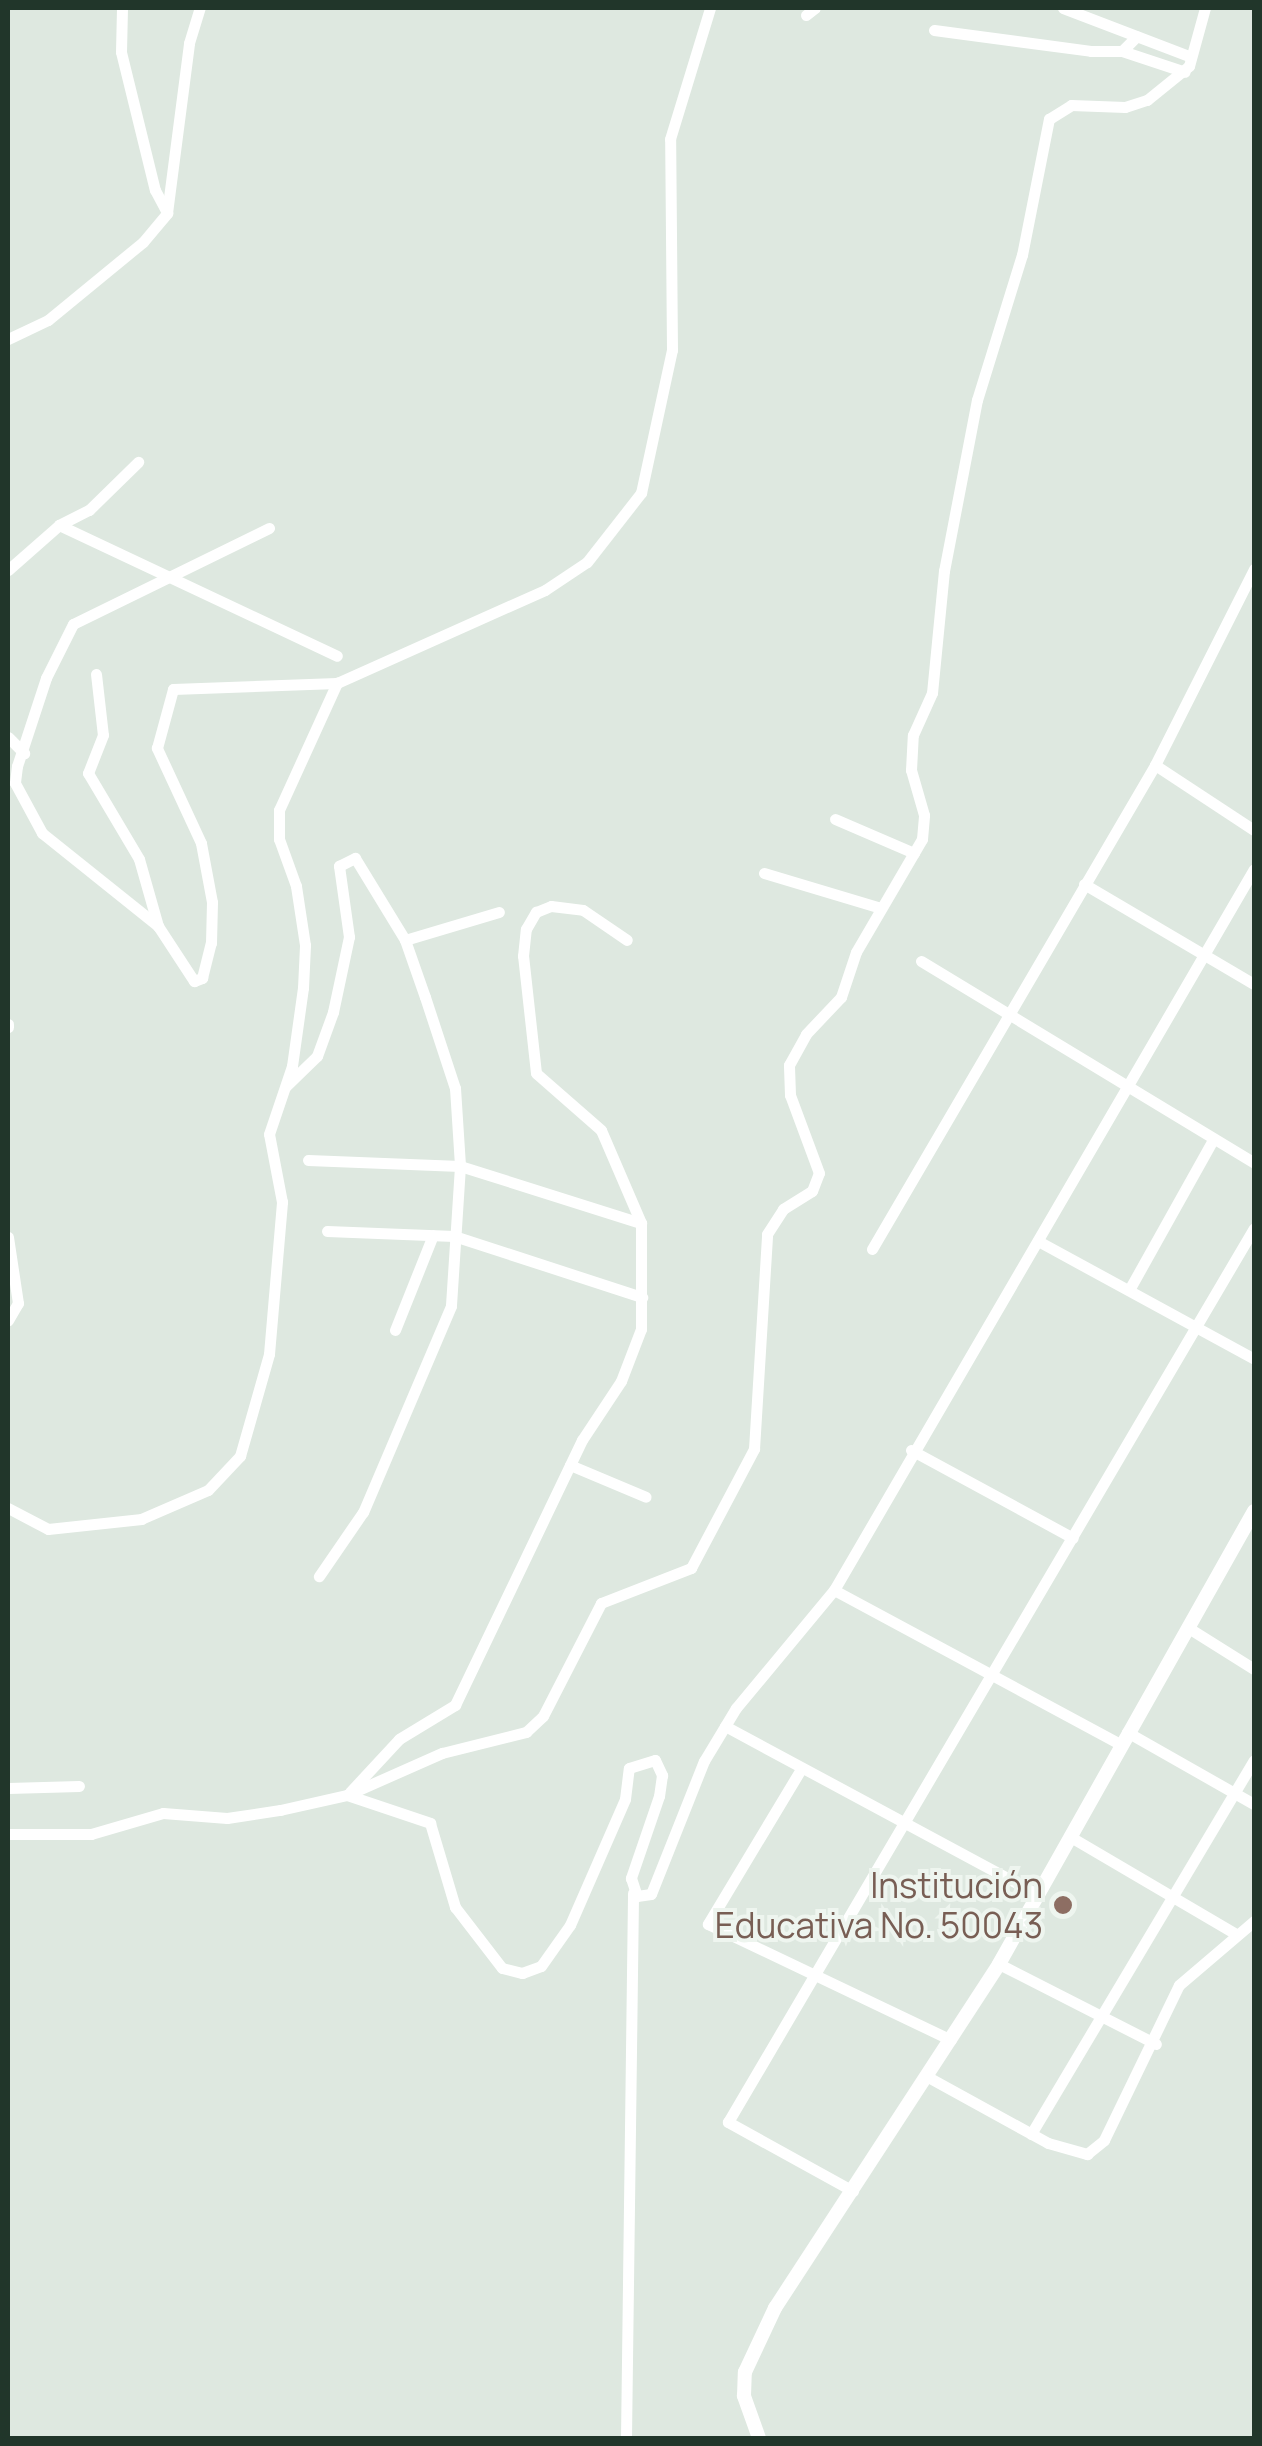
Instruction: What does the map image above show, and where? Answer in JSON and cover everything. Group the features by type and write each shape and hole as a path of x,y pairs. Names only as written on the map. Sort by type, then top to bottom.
{"street":[{"path":"122,8 121,52 155,190 167,213"},
{"path":"8,339 48,320 144,242 167,213 188,43 200,8"},
{"path":"96,674 103,735 88,774 140,859 158,926 188,978 202,978 211,943 210,879 201,843 157,748 173,689 337,682 545,590 587,562 641,493 672,350 670,139 710,8"},
{"path":"1063,8 1191,57"},
{"path":"8,1834 91,1834 163,1813 246,1816 348,1795 442,1752 526,1732 543,1716 601,1603 681,1576 705,1545 732,1482 754,1449 767,1234 782,1210 812,1191 819,1173 790,1095 789,1064 806,1034 841,997 856,952 914,853 925,826 911,770 913,735 932,693 944,571 977,400 1022,255 1049,120 1071,105 1124,107 1146,100 1185,72 1205,8"},
{"path":"934,30 991,42 1122,52 1185,72"},
{"path":"1122,52 1137,36"},
{"path":"8,570 59,525 89,510 138,462"},
{"path":"59,525 337,656"},
{"path":"158,926 36,825 15,784 46,678 73,624 174,580 269,528"},
{"path":"872,1249 1004,1016 1155,764 1254,568"},
{"path":"8,1508 48,1529 97,1527 174,1510 232,1471 269,1354 282,1202 269,1134 286,1086 305,946 296,886 278,839 279,810 337,682"},
{"path":"8,737 24,753"},
{"path":"1155,764 1254,830"},
{"path":"836,820 914,853"},
{"path":"286,1086 316,1056 342,974 349,938 340,862 361,862 405,940 454,1088 460,1166 451,1306 363,1512 319,1576"},
{"path":"633,1893 644,1897 654,1889 704,1761 725,1726 834,1590 911,1450 1128,1091 1254,869"},
{"path":"764,873 881,908"},
{"path":"1084,884 1254,984"},
{"path":"348,1795 398,1740 456,1706 570,1465 626,1370 641,1329 641,1223 601,1130 536,1073 523,956 526,929 536,912 551,906 583,910 626,940"},
{"path":"405,940 499,912"},
{"path":"921,961 1004,1016 1254,1164"},
{"path":"1129,1290 1213,1140"},
{"path":"308,1160 460,1166 641,1223"},
{"path":"853,2190 728,2122 1254,1228"},
{"path":"326,1231 454,1236 642,1297"},
{"path":"396,1330 433,1235"},
{"path":"8,1237 18,1304 8,1320"},
{"path":"1038,1241 1254,1358"},
{"path":"911,1450 1073,1538"},
{"path":"570,1465 646,1497"},
{"path":"760,2438 744,2396 754,2346 999,1964 1186,1628 1248,1538 1254,1511"},
{"path":"834,1590 1254,1804"},
{"path":"1186,1628 1254,1669"},
{"path":"725,1726 900,1824 1037,1894"},
{"path":"348,1795 430,1823 455,1908 502,1968 522,1973 542,1966 570,1925 625,1799 630,1768 656,1760 658,1796 635,1864 633,1893 626,2438"},
{"path":"1031,2134 1254,1760"},
{"path":"801,1769 708,1924 819,1973 951,2040"},
{"path":"8,1788 78,1786"},
{"path":"1068,1836 1236,1934"},
{"path":"928,2077 1075,2155 1098,2149 1156,2044 1179,1985 1254,1921"},
{"path":"999,1964 1156,2044"}],"place":[{"name":"Institución Educativa No. 50043","path":"1063,1905"}]}
